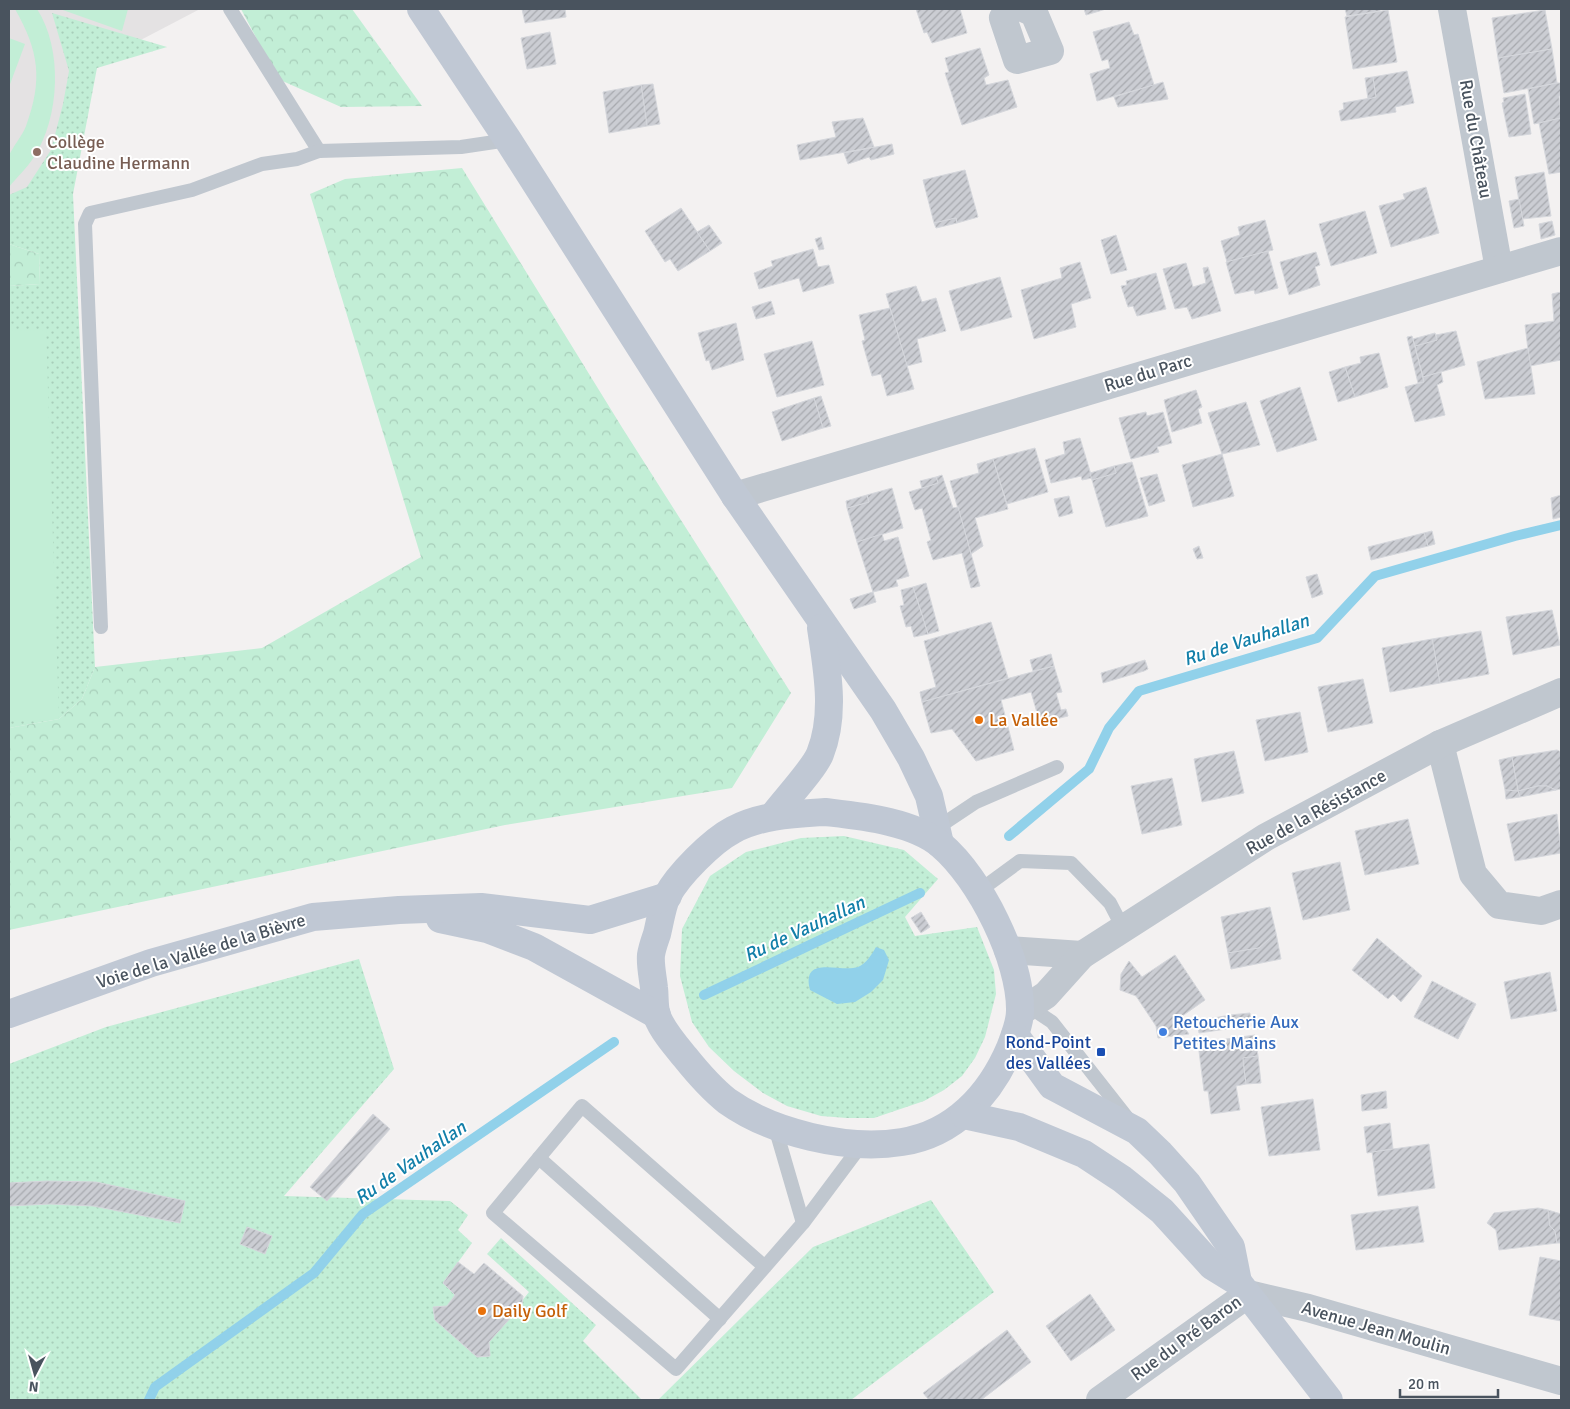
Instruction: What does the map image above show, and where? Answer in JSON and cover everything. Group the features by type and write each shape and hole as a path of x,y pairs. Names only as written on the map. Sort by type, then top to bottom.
{"main road":[{"path":"421,9 508,140 735,496 820,622 883,710 911,758 929,796 938,836"},
{"path":"773,816 820,755 830,712 820,622"},
{"name":"Voie de la Vallée de la Bièvre","path":"398,910 487,929 534,947 656,1015 675,1044 695,1069 727,1100 775,1126 823,1139 862,1144 901,1142 918,1138 964,1115 988,1090 1005,1060 1018,1024 1016,977 1008,950 978,891 938,836 870,817 825,812 773,816 734,829 706,847 668,896 651,954 656,1015"},
{"name":"Voie de la Vallée de la Bièvre","path":"9,1014 151,963 313,917 398,910 481,907 590,920 668,896"},
{"path":"1018,1024 1052,1086 1137,1131 1187,1183 1231,1246 1243,1288"},
{"path":"964,1115 1019,1127 1084,1154 1122,1179 1162,1211 1212,1266 1243,1288 1329,1400"}],"street":[{"path":"1012,9 1003,18 1017,60 1050,51 1034,13 1025,9"},
{"name":"Rue du Château","path":"1452,9 1499,269"},
{"name":"Rue du Parc","path":"735,496 1561,251"},
{"name":"Rue de la Résistance","path":"1018,1024 1082,955 1266,838 1440,744 1561,692"},
{"path":"1440,744 1473,874 1499,905 1541,911 1561,904"},
{"path":"1008,950 1082,955"},
{"name":"Avenue Jean Moulin","path":"1243,1288 1561,1381"},
{"name":"Rue du Pré Baron","path":"1100,1400 1243,1288"}],"lane":[{"path":"230,9 319,152"},
{"path":"101,627 85,224 90,213 192,190 262,164 297,160 319,152 461,148 508,140"},
{"path":"938,836 976,802 1057,767"},
{"path":"978,891 1020,861 1071,863 1110,904 1123,928"},
{"path":"1018,1024 1037,1012 1052,1022 1114,1099 1137,1131"},
{"path":"765,1266 582,1106 493,1213 676,1370 803,1223 862,1144"},
{"path":"775,1126 803,1223"},
{"path":"538,1158 720,1319"}],"shaded area":[{"name":"Collège Claudine Hermann","path":"9,9 200,9 91,66 9,241"}],"green space":[{"path":"15,9 37,9 51,43 55,83 49,123 43,141 34,157 9,187 9,156 26,126 35,94 36,80 34,52"},
{"path":"60,9 128,9 122,31"},
{"path":"241,9 352,9 422,106 341,107 278,79"},
{"path":"52,13 167,47 97,68 73,194 95,667 82,699 59,719 9,728 9,286 40,284 39,254 9,244 9,195 27,187 51,150 63,104 69,71"},
{"path":"9,38 25,44 9,87"},
{"path":"462,168 623,429 791,693 732,788 505,825 9,930 9,728 59,719 82,699 95,667 262,648 421,557 310,194 345,179"},
{"path":"9,244 39,254 40,284 9,286"},
{"path":"46,330 59,719 9,721 9,331"},
{"path":"844,836 904,850 938,879 905,917 915,936 977,927 994,970 996,994 985,1037 975,1058 962,1076 944,1090 924,1101 874,1118 821,1116 787,1106 763,1093 734,1071 709,1047 692,1022 680,976 682,929 710,876 746,852 801,838"},
{"path":"359,959 394,1069 284,1196 450,1201 468,1215 458,1230 472,1243 443,1283 455,1295 447,1306 433,1307 435,1320 477,1357 490,1356 489,1342 529,1292 487,1254 501,1238 596,1325 583,1341 642,1400 9,1400 9,1064 106,1027"},
{"path":"931,1200 994,1292 851,1400 658,1400 813,1247"}],"water":[{"path":"876,947 884,950 889,960 883,980 871,992 855,1002 837,1004 810,990 809,979 811,972 816,968 850,968 861,966 871,956"}],"building":[{"path":"522,9 565,9 566,17 525,23"},
{"path":"916,9 960,9 967,33 932,43 927,32 924,33"},
{"path":"1084,9 1106,9 1086,15"},
{"path":"1345,9 1380,9 1380,11 1347,16"},
{"path":"1388,10 1397,62 1353,69 1345,17"},
{"path":"1545,10 1552,49 1498,58 1492,18"},
{"path":"1129,22 1134,35 1138,34 1154,85 1097,101 1090,74 1110,68 1108,59 1102,61 1093,32"},
{"path":"550,32 556,64 527,69 521,38"},
{"path":"980,48 989,75 984,78 986,85 1008,80 1017,107 962,125 945,73 949,72 945,58"},
{"path":"1552,49 1557,83 1504,93 1498,58"},
{"path":"1407,71 1414,103 1395,107 1396,112 1341,121 1339,111 1344,109 1343,103 1376,97 1373,77"},
{"path":"1373,77 1376,97 1368,99 1365,78"},
{"path":"1163,82 1168,99 1118,107 1114,97"},
{"path":"1561,83 1561,96 1559,96 1561,118 1534,124 1528,89"},
{"path":"653,84 660,124 647,126 641,85"},
{"path":"641,85 647,126 609,133 603,92"},
{"path":"1525,94 1531,134 1509,137 1502,103 1504,102 1503,98"},
{"path":"863,118 874,147 800,160 797,145 836,137 832,122"},
{"path":"1561,118 1561,172 1549,174 1539,123"},
{"path":"892,144 894,154 871,160 869,157 848,164 844,153"},
{"path":"965,170 978,217 957,223 956,218 934,223 923,180"},
{"path":"1544,172 1551,216 1522,219 1515,177"},
{"path":"1426,187 1439,233 1391,247 1379,206 1405,199 1403,194"},
{"path":"1519,199 1524,226 1514,228 1509,201"},
{"path":"681,208 710,251 678,271 670,259 665,262 645,231"},
{"path":"1365,211 1377,253 1331,266 1319,224"},
{"path":"956,218 957,223 936,228 934,223"},
{"path":"1265,220 1273,250 1227,262 1221,241 1240,235 1238,227"},
{"path":"1552,221 1555,235 1541,239 1539,224"},
{"path":"709,225 722,243 710,251 697,232"},
{"path":"1116,235 1127,270 1111,274 1101,240"},
{"path":"821,237 824,249 819,250 815,239"},
{"path":"813,249 818,267 829,265 834,283 803,292 799,278 759,289 754,273 773,266 771,261"},
{"path":"1268,251 1278,288 1255,294 1254,290 1235,294 1226,262"},
{"path":"1316,252 1320,265 1315,267 1320,285 1289,295 1280,262"},
{"path":"1080,262 1091,298 1071,304 1076,327 1034,339 1021,290 1062,278 1060,268"},
{"path":"1186,263 1193,287 1206,283 1203,268 1208,267 1221,311 1192,319 1187,307 1175,309 1163,269"},
{"path":"1156,273 1166,309 1137,316 1133,306 1128,307 1121,286 1127,285 1126,281"},
{"path":"1000,277 1012,317 961,331 949,291"},
{"path":"916,286 922,302 936,298 946,331 917,339 922,362 907,366 886,294"},
{"path":"1561,292 1561,360 1530,366 1525,325 1554,321 1552,294"},
{"path":"771,301 775,314 756,319 752,307"},
{"path":"890,308 914,389 887,396 881,374 872,376 862,341 865,340 859,315"},
{"path":"736,323 744,360 712,370 709,360 706,361 698,333"},
{"path":"1456,331 1465,365 1423,377 1415,346 1437,340 1436,335"},
{"path":"1435,333 1437,340 1415,346 1413,339"},
{"path":"1412,336 1424,382 1418,383 1407,337"},
{"path":"812,341 824,385 777,397 764,354"},
{"path":"1528,348 1535,394 1485,399 1477,362"},
{"path":"1379,353 1388,387 1355,397 1345,367 1361,363 1360,357"},
{"path":"1345,367 1355,397 1338,402 1329,372"},
{"path":"1441,372 1443,382 1437,385 1445,415 1415,422 1405,387 1424,382 1423,377"},
{"path":"1300,387 1317,440 1277,452 1260,401"},
{"path":"1196,390 1202,407 1198,409 1202,423 1172,432 1164,400"},
{"path":"821,396 831,426 823,428 814,398"},
{"path":"814,398 823,428 782,441 772,412"},
{"path":"1246,402 1260,445 1222,454 1208,413"},
{"path":"1146,412 1147,416 1163,412 1172,443 1157,447 1159,452 1131,459 1119,418"},
{"path":"1080,438 1092,478 1082,480 1081,476 1051,483 1045,460 1065,454 1063,442"},
{"path":"1035,448 1048,492 1007,504 993,459"},
{"path":"1222,454 1234,496 1193,507 1182,465"},
{"path":"993,459 1008,509 975,518 983,546 971,554 950,481 979,473 977,464"},
{"path":"1132,462 1148,516 1106,527 1092,480 1116,473 1114,466"},
{"path":"1114,466 1116,473 1092,480 1090,473"},
{"path":"1157,474 1165,501 1149,506 1140,478"},
{"path":"942,475 953,508 958,507 980,586 971,588 962,553 933,560 927,542 931,540 922,508 915,510 909,492 938,483 936,477"},
{"path":"936,477 938,483 922,488 920,481"},
{"path":"892,488 903,528 857,542 847,508 869,502 867,495"},
{"path":"867,495 869,502 847,508 846,501"},
{"path":"1561,495 1561,517 1553,519 1551,498"},
{"path":"1069,496 1073,513 1059,517 1054,499"},
{"path":"1432,531 1435,544 1428,546 1424,533"},
{"path":"1424,533 1428,546 1371,560 1368,547"},
{"path":"882,534 884,541 898,537 909,576 896,580 898,586 873,592 857,542"},
{"path":"1199,546 1203,558 1197,559 1193,549"},
{"path":"1317,574 1323,594 1312,598 1306,577"},
{"path":"926,583 939,631 928,634 913,587"},
{"path":"913,587 928,634 914,637 911,626 906,627 900,606 904,605 901,590"},
{"path":"873,592 876,602 854,609 850,599"},
{"path":"1552,610 1560,645 1513,655 1506,617"},
{"path":"991,622 1008,678 922,702 920,692 936,687 924,641"},
{"path":"1481,631 1489,674 1440,683 1432,639"},
{"path":"1432,639 1440,683 1390,692 1382,648"},
{"path":"1051,654 1054,666 1033,671 1030,660"},
{"path":"1145,660 1148,669 1103,683 1101,673"},
{"path":"1054,666 1062,692 1056,693 1061,710 1066,709 1068,716 1040,723 1031,692 1001,700 1014,750 976,761 952,729 931,733 922,702"},
{"path":"1363,679 1373,723 1328,732 1318,687"},
{"path":"1300,712 1308,752 1265,761 1256,720"},
{"path":"1557,750 1561,752 1561,789 1556,790 1547,786 1538,786 1518,791 1512,757"},
{"path":"1234,751 1244,793 1202,802 1194,759"},
{"path":"1512,757 1518,791 1505,790 1499,760"},
{"path":"1172,778 1182,825 1142,834 1131,786"},
{"path":"1538,786 1547,786 1556,790 1520,797 1518,791"},
{"path":"1505,790 1518,791 1520,797 1506,799"},
{"path":"1557,814 1561,853 1515,861 1507,824"},
{"path":"1408,819 1419,864 1365,875 1355,831"},
{"path":"1340,862 1350,910 1303,920 1292,873"},
{"path":"1270,907 1276,933 1267,943 1259,948 1228,953 1221,917"},
{"path":"921,912 930,927 921,933 911,918"},
{"path":"1276,933 1281,959 1231,969 1228,953 1259,948"},
{"path":"1377,938 1422,976 1401,1002 1393,994 1388,999 1352,970"},
{"path":"1175,955 1205,1000 1178,1019 1189,1034 1158,1038 1156,1026 1136,996 1120,990 1121,974 1129,961 1142,977"},
{"path":"1550,972 1557,1011 1511,1019 1504,982"},
{"path":"1432,981 1476,1004 1458,1039 1414,1017"},
{"path":"1250,1013 1251,1026 1233,1028 1230,1015"},
{"path":"1230,1015 1233,1028 1199,1033 1197,1021"},
{"path":"1255,1035 1258,1056 1243,1058 1246,1084 1236,1086 1240,1110 1211,1114 1208,1091 1204,1091 1198,1043"},
{"path":"1258,1056 1261,1083 1246,1084 1243,1058"},
{"path":"1386,1091 1387,1108 1362,1111 1361,1095"},
{"path":"1313,1099 1320,1150 1269,1156 1261,1107"},
{"path":"373,1114 390,1129 327,1201 310,1187"},
{"path":"1390,1123 1393,1149 1367,1153 1364,1127"},
{"path":"1429,1144 1435,1188 1378,1196 1372,1152"},
{"path":"47,1181 96,1182 185,1201 180,1223 93,1206 50,1204 9,1206 9,1183"},
{"path":"1418,1206 1424,1242 1356,1250 1351,1215"},
{"path":"1538,1208 1548,1210 1550,1226 1555,1231 1557,1243 1499,1250 1496,1230 1487,1223 1494,1213"},
{"path":"1548,1210 1561,1214 1561,1243 1557,1243 1555,1231 1550,1226"},
{"path":"247,1227 272,1236 265,1254 240,1244"},
{"path":"1540,1257 1561,1261 1561,1321 1529,1315"},
{"path":"458,1262 474,1274 484,1263 523,1296 522,1305 489,1342 490,1356 477,1357 435,1320 433,1307 447,1306 455,1295 443,1283"},
{"path":"1090,1294 1115,1330 1071,1361 1046,1326"},
{"path":"1007,1330 1031,1362 981,1400 929,1400 923,1393"}],"waterway":[{"name":"Ru de Vauhallan","path":"1009,836 1089,769 1109,728 1139,691 1317,638 1375,576 1515,536 1561,525"},
{"name":"Ru de Vauhallan","path":"704,995 920,893"},
{"name":"Ru de Vauhallan","path":"149,1400 155,1387 314,1273 363,1214 614,1042"}],"place":[{"name":"Collège Claudine Hermann","path":"37,152"},
{"name":"La Vallée","path":"979,720"},
{"name":"Retoucherie Aux Petites Mains","path":"1163,1032"},
{"name":"Rond-Point des Vallées","path":"1101,1052"},
{"name":"Daily Golf","path":"482,1311"}]}
